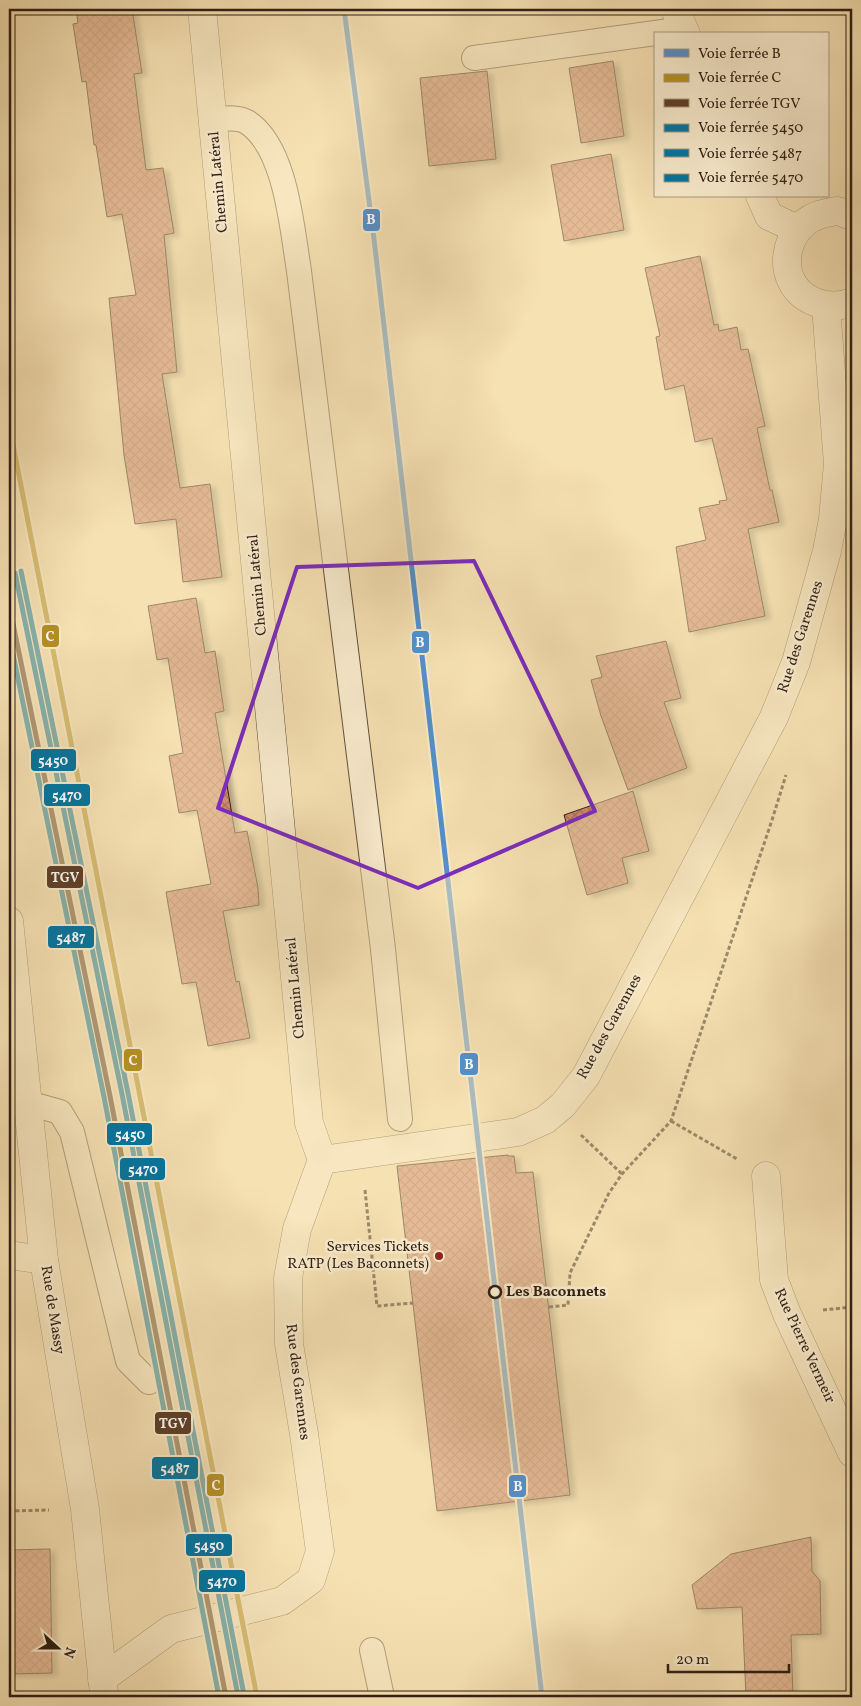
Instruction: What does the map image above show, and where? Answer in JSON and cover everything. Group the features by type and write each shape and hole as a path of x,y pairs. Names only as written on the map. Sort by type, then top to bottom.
{"street":[{"name":"Chemin Latéral","path":"202,9 309,1123 322,1160"},
{"path":"761,198 769,216 797,229"},
{"path":"839,304 808,299 794,285 787,266 788,246 797,229 815,215 838,211 852,216"},
{"name":"Rue des Garennes","path":"103,1688 171,1628 282,1601 311,1580 320,1551 304,1434 289,1344 288,1278 297,1229 322,1160 518,1132 546,1120 564,1105 586,1076 774,717 796,662 827,551 833,519 838,464 839,304"},
{"name":"Rue de Massy","path":"9,921 48,1295 85,1509 103,1688"},
{"name":"Rue Pierre Vermeir","path":"766,1176 774,1280 787,1314 852,1453"},
{"path":"9,1255 44,1260"}],"lane":[{"path":"474,58 682,24"},
{"path":"213,120 237,118 246,121 272,150 283,180 303,301 382,939 400,1119"},
{"path":"28,1103 60,1112 72,1132 128,1361 149,1382"},
{"path":"372,1650 382,1697"}],"path":[{"path":"549,1308 568,1305 570,1273 609,1193 622,1174 671,1121 788,769"},
{"path":"671,1121 766,1176"},
{"path":"577,1132 622,1174"},
{"path":"370,1153 377,1306 413,1303"}],"highlighted area":[{"path":"474,561 595,811 418,888 218,808 297,567"}],"building":[{"path":"76,9 132,9 142,73 134,74 146,170 163,168 174,233 164,235 177,372 162,374 180,488 210,484 222,577 183,582 176,519 135,524 124,455 109,298 136,295 122,214 107,217 96,145 94,145 86,81 82,82 73,24 78,23"},
{"path":"613,61 624,136 581,143 569,68"},
{"path":"487,71 496,159 429,166 420,78"},
{"path":"611,154 624,230 564,241 551,165"},
{"path":"700,256 714,325 718,324 719,331 737,327 741,350 748,349 765,426 757,428 779,522 748,529 765,616 689,632 676,547 706,540 699,508 720,504 719,501 727,500 712,438 695,442 684,385 665,390 656,337 660,336 645,268"},
{"path":"196,598 205,653 215,651 224,711 215,713 235,833 247,831 258,888 259,905 223,911 236,982 239,981 250,1038 208,1046 196,982 182,984 166,892 211,884 197,810 179,813 169,756 183,753 168,658 157,660 148,606"},
{"path":"666,641 681,698 664,702 687,768 628,790 601,716 591,680 602,677 596,656"},
{"path":"633,791 649,851 622,858 628,883 587,895 564,815"},
{"path":"508,1155 514,1156 516,1173 533,1172 570,1495 437,1511 397,1166"},
{"path":"811,1537 812,1571 820,1581 821,1634 791,1635 793,1697 746,1697 742,1607 697,1609 692,1585 731,1554"},
{"path":"50,1549 52,1673 9,1674 9,1550"}],"rail line":[{"name":"B","path":"344,9 374,239 542,1697"},
{"name":"C","path":"9,424 257,1697"},
{"name":"5470","path":"21,571 128,1093 244,1695"},
{"name":"5450","path":"15,573 122,1094 238,1696"},
{"name":"TGV","path":"9,604 110,1096 226,1697"},
{"name":"5487","path":"9,635 104,1097 219,1697"}],"place":[{"name":"Services Tickets RATP (Les Baconnets)","path":"439,1256"},
{"name":"Les Baconnets","path":"495,1292"}]}
